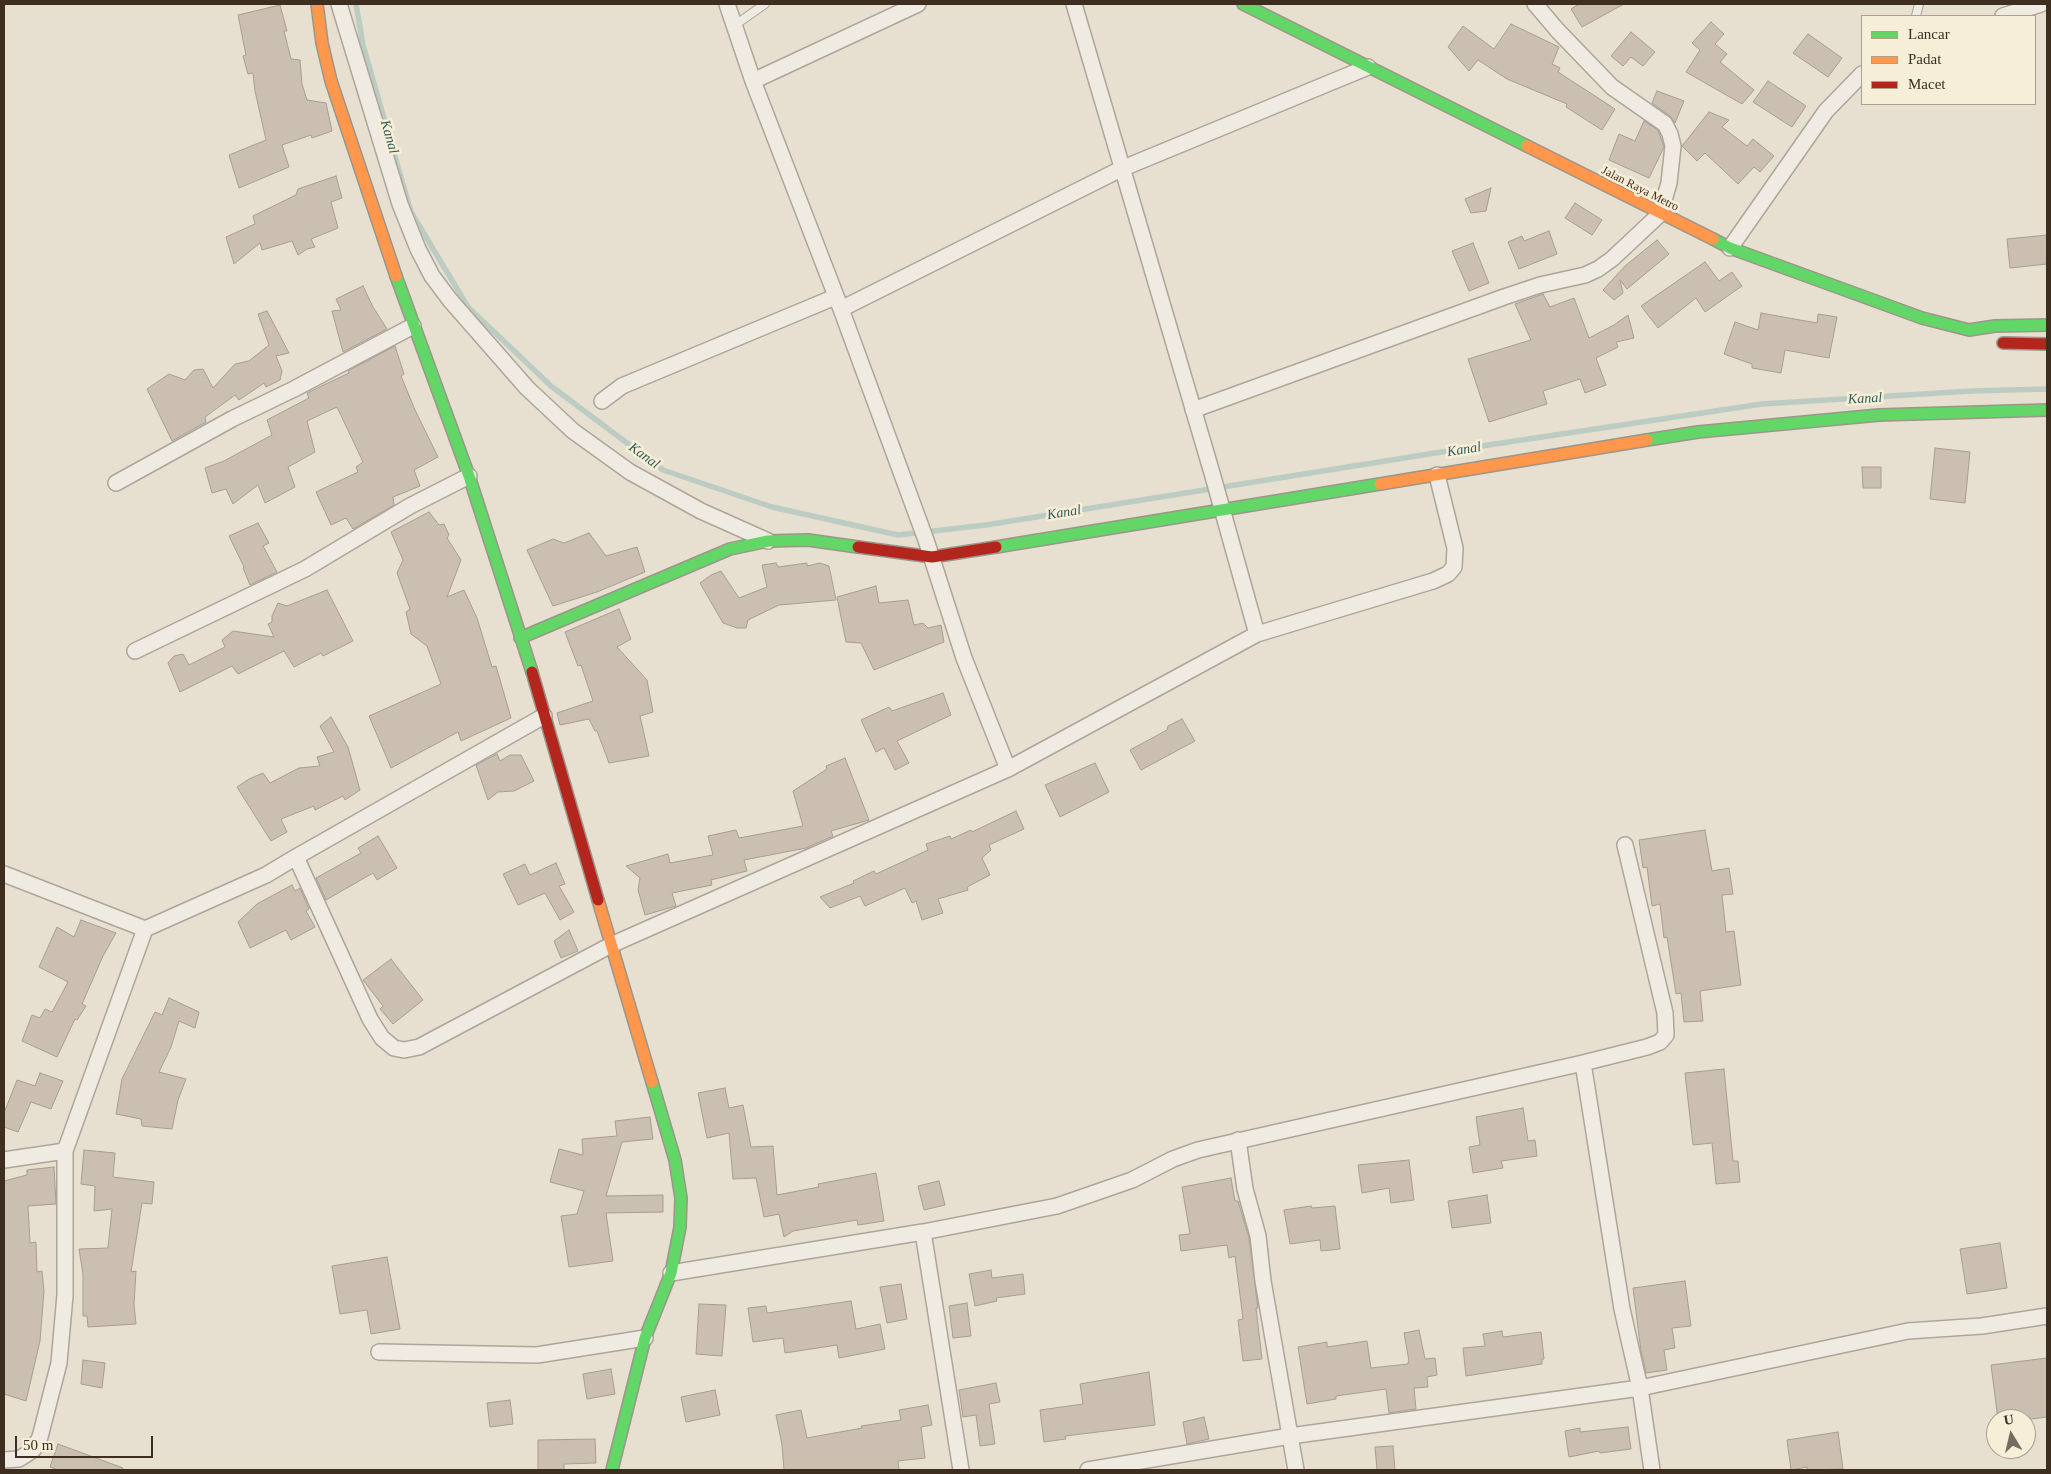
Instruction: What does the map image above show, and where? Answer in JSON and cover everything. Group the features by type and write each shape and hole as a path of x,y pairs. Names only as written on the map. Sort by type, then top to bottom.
{"main road":[{"name":"Jalan Raya Metro","path":"1243,4 1730,248 1922,318 1969,330 1995,326 2047,325"},
{"path":"321,5 322,43 331,81 413,326 469,476 558,758 675,1160 681,1198 680,1227 671,1272 645,1338 612,1470"},
{"path":"1969,330 1984,341 2047,344"},
{"path":"520,638 730,549 768,541 808,540 932,557 1219,502 1437,475 1698,432 1879,415 2047,410"}],"street":[{"path":"339,4 400,204 418,249 432,276 450,300 526,388 573,431 630,472 701,512 768,541"},
{"path":"727,4 753,81 926,540 964,658 1008,769"},
{"path":"753,81 918,4"},
{"path":"1074,4 1212,473 1257,634"},
{"path":"1193,410 1504,297 1598,269 1612,259 1660,214 1670,183 1673,146 1665,124 1612,87 1558,31 1535,4"},
{"path":"2006,15 2041,4"},
{"path":"602,401 622,386 838,303 1121,169 1368,67"},
{"path":"1730,248 1826,111 1861,75"},
{"path":"116,483 232,419 294,389 413,326"},
{"path":"296,856 370,1019 382,1038 394,1048 404,1050 419,1047 611,945 1008,769 1257,634 1433,581 1448,574 1454,566 1455,548 1437,475"},
{"path":"135,651 304,569 410,506 469,476"},
{"path":"4,874 145,929 266,875 296,856 544,716"},
{"path":"671,1272 923,1232 1057,1206 1132,1180 1172,1159 1238,1140 1583,1063 1660,1042 1666,1035 1665,1013 1624,845"},
{"path":"4,1460 19,1459 33,1450 40,1437 59,1363 64,1295 66,1151 145,929"},
{"path":"1583,1063 1622,1308 1640,1388 1652,1470"},
{"path":"1238,1140 1245,1189 1258,1236 1263,1281 1296,1470"},
{"path":"4,1160 66,1151"},
{"path":"923,1232 961,1470"},
{"path":"1088,1470 1290,1436 1640,1388 1908,1331 1982,1326 2047,1316"},
{"path":"378,1352 537,1355 645,1338"}],"lane":[{"path":"735,26 765,4"}],"building":[{"path":"1579,4 1624,4 1582,27 1571,9"},
{"path":"280,5 287,31 284,31 291,59 300,60 302,84 307,100 326,103 332,131 312,138 311,135 282,145 289,167 239,188 229,155 266,140 253,73 248,74 243,56 246,55 238,15"},
{"path":"1711,22 1724,34 1715,44 1727,54 1720,62 1754,90 1742,104 1686,72 1700,50 1692,43"},
{"path":"1511,24 1559,47 1552,64 1560,68 1558,72 1615,109 1602,130 1566,107 1567,104 1507,79 1478,60 1469,71 1448,47 1463,26 1494,49"},
{"path":"1631,32 1655,52 1643,66 1631,57 1623,66 1611,56"},
{"path":"1808,34 1842,58 1828,77 1793,53"},
{"path":"1768,81 1806,106 1792,127 1753,102"},
{"path":"1657,91 1684,101 1675,123 1670,116 1652,103"},
{"path":"1709,112 1729,120 1722,127 1747,146 1753,139 1774,156 1760,172 1754,167 1738,184 1705,153 1697,161 1682,146"},
{"path":"1644,121 1658,130 1664,147 1649,178 1609,160 1619,134 1635,141"},
{"path":"336,176 342,198 331,202 338,228 311,239 315,247 307,249 298,255 292,241 262,250 260,243 234,264 226,237 255,224 253,216 296,195 298,189"},
{"path":"1491,188 1486,211 1471,213 1465,199"},
{"path":"1575,203 1602,220 1592,235 1565,218"},
{"path":"1549,231 1557,254 1519,269 1508,242 1522,236 1524,241"},
{"path":"2047,235 2047,264 2010,268 2007,239"},
{"path":"1657,240 1669,254 1627,289 1620,280 1623,293 1614,300 1603,290 1625,266"},
{"path":"1473,243 1489,283 1469,291 1452,251"},
{"path":"1705,262 1719,281 1732,272 1742,286 1705,312 1696,298 1658,328 1641,306"},
{"path":"363,286 373,307 387,329 343,352 332,311 341,310 336,299"},
{"path":"1543,294 1550,307 1574,298 1589,338 1614,325 1628,315 1634,338 1616,342 1618,347 1596,358 1606,385 1585,393 1580,379 1543,391 1547,404 1489,422 1468,359 1531,340 1515,304"},
{"path":"267,311 289,353 276,356 282,371 280,380 266,387 264,383 239,400 235,395 205,417 206,422 172,441 147,389 169,374 185,380 194,370 203,369 213,388 235,364 249,361 269,345 258,314"},
{"path":"1761,313 1817,323 1818,314 1837,317 1829,358 1785,350 1781,373 1752,368 1752,364 1724,354 1735,322 1758,330"},
{"path":"395,346 404,374 401,376 438,457 414,470 420,486 393,497 394,505 353,529 346,518 331,525 316,492 358,472 356,467 363,462 337,407 307,421 315,452 288,467 295,487 265,503 258,485 233,504 226,489 212,493 205,468 224,461 272,435 267,420 309,398 307,393 349,373 348,371"},
{"path":"1935,448 1970,452 1965,503 1930,499"},
{"path":"1862,467 1881,467 1881,488 1863,488"},
{"path":"429,512 439,525 444,524 449,535 447,538 461,560 447,597 464,590 477,618 492,667 496,666 511,718 461,741 458,732 391,768 369,716 441,684 427,646 411,634 406,612 410,609 397,573 403,560 391,532"},
{"path":"258,523 269,543 263,546 277,572 250,585 244,567 229,536"},
{"path":"589,533 606,556 637,547 645,572 597,592 553,606 527,550 553,539 564,543"},
{"path":"776,563 778,567 807,563 807,566 820,563 829,566 836,600 779,605 748,620 746,628 737,628 723,623 700,583 721,571 739,598 767,587 762,565"},
{"path":"876,586 879,603 908,600 914,625 923,623 928,628 941,625 944,642 874,670 861,643 846,642 837,597"},
{"path":"327,590 353,641 323,656 321,653 294,667 284,651 238,674 232,666 180,692 168,663 174,656 183,654 189,665 225,647 222,640 233,631 274,637 268,624 272,622 272,616 278,603 287,606"},
{"path":"619,609 631,639 617,647 647,680 653,712 640,716 649,756 609,763 597,731 595,731 589,719 560,725 557,713 593,701 581,665 578,666 565,632"},
{"path":"943,693 951,715 897,741 909,763 895,770 884,748 876,752 861,720 889,707 892,711"},
{"path":"331,717 348,747 360,790 345,800 343,796 315,810 314,806 281,819 287,832 271,841 237,787 263,773 270,783 299,768 320,766 317,757 334,752 320,726"},
{"path":"1182,719 1195,741 1141,770 1130,750 1167,730 1168,726"},
{"path":"497,754 500,761 510,755 521,755 534,781 514,791 498,792 488,800 476,765"},
{"path":"845,758 869,820 831,831 833,836 806,848 744,860 747,871 711,880 712,885 672,893 676,906 645,915 638,890 640,878 626,866 668,854 670,863 713,855 708,836 736,830 739,838 803,826 793,791 827,769 826,766"},
{"path":"1095,763 1109,792 1060,817 1045,785"},
{"path":"1016,811 1024,829 989,845 991,850 982,858 990,875 967,887 968,890 938,899 943,913 922,920 916,901 912,903 905,888 865,906 860,896 830,908 820,897 854,883 853,881 874,871 876,874 928,850 926,844 950,836 951,839 971,830 972,832"},
{"path":"1705,830 1712,871 1729,868 1733,894 1722,895 1726,932 1734,931 1741,985 1700,991 1703,1021 1684,1022 1681,993 1676,994 1667,937 1664,938 1660,904 1652,906 1647,867 1643,868 1639,840"},
{"path":"378,836 397,868 377,880 373,873 326,900 316,878 361,853 358,848"},
{"path":"556,863 565,884 559,886 574,912 560,920 545,893 518,905 503,874 525,864 530,875"},
{"path":"292,885 295,891 300,888 309,909 306,911 315,927 291,940 286,930 250,948 238,922 257,904"},
{"path":"81,920 116,933 103,956 82,1004 86,1006 77,1020 75,1019 57,1057 22,1041 32,1015 40,1018 45,1009 52,1012 68,982 39,967 57,927 74,937"},
{"path":"569,930 578,951 561,958 554,941"},
{"path":"391,959 423,1000 393,1024 380,1009 383,1006 363,980"},
{"path":"169,998 199,1012 195,1028 179,1021 171,1047 159,1072 186,1079 178,1100 172,1129 142,1126 141,1119 116,1114 122,1079 155,1012 162,1015"},
{"path":"1724,1069 1733,1161 1738,1161 1740,1182 1716,1184 1712,1143 1693,1145 1685,1073"},
{"path":"40,1073 63,1081 51,1109 31,1102 18,1132 4,1127 4,1113 17,1080 35,1086"},
{"path":"725,1088 729,1108 743,1105 751,1147 773,1146 777,1195 819,1187 818,1184 876,1173 884,1221 858,1225 857,1220 793,1231 784,1237 779,1214 764,1217 756,1178 733,1179 729,1133 707,1138 698,1093"},
{"path":"1523,1108 1528,1141 1535,1140 1537,1156 1501,1161 1503,1168 1473,1173 1469,1147 1480,1145 1476,1117"},
{"path":"650,1117 653,1139 622,1142 606,1196 663,1195 663,1212 606,1213 613,1261 569,1267 561,1216 577,1214 584,1191 550,1182 559,1149 583,1155 582,1139 617,1136 615,1121"},
{"path":"84,1150 115,1153 113,1177 154,1182 152,1204 142,1203 131,1272 136,1271 134,1304 136,1324 88,1327 87,1316 83,1316 83,1274 79,1249 108,1248 112,1209 94,1211 95,1186 81,1184"},
{"path":"1409,1160 1414,1200 1391,1203 1389,1188 1362,1193 1358,1165"},
{"path":"54,1167 56,1204 28,1206 30,1243 36,1242 37,1272 42,1271 44,1291 40,1341 26,1401 4,1394 4,1181 27,1175 27,1170"},
{"path":"1231,1178 1235,1201 1238,1201 1249,1238 1262,1359 1243,1361 1238,1320 1243,1319 1235,1256 1229,1258 1227,1245 1181,1251 1179,1235 1190,1234 1182,1187"},
{"path":"939,1181 945,1205 924,1210 918,1186"},
{"path":"1487,1195 1491,1223 1452,1228 1448,1201"},
{"path":"1311,1206 1312,1208 1335,1206 1340,1249 1321,1251 1320,1240 1290,1244 1284,1210"},
{"path":"2000,1243 2007,1288 1967,1294 1960,1249"},
{"path":"387,1257 400,1329 371,1334 367,1310 340,1314 332,1266"},
{"path":"991,1270 992,1278 1023,1274 1025,1294 996,1298 997,1301 975,1306 969,1274"},
{"path":"1685,1281 1691,1326 1672,1328 1675,1348 1664,1350 1667,1370 1646,1373 1641,1351 1633,1288"},
{"path":"901,1284 907,1319 887,1323 880,1287"},
{"path":"851,1301 856,1329 880,1324 885,1349 839,1358 837,1345 785,1353 783,1338 753,1342 748,1308 766,1306 767,1313"},
{"path":"967,1303 971,1336 953,1338 949,1306"},
{"path":"699,1304 726,1305 722,1356 696,1354"},
{"path":"1419,1330 1425,1359 1435,1358 1437,1375 1427,1377 1428,1387 1414,1388 1416,1409 1389,1413 1386,1389 1336,1396 1336,1399 1307,1404 1298,1347 1327,1342 1327,1347 1367,1341 1371,1368 1408,1364 1404,1333"},
{"path":"1502,1331 1503,1337 1541,1332 1544,1359 1542,1359 1542,1364 1466,1376 1463,1348 1485,1346 1483,1334"},
{"path":"2047,1358 2047,1417 2036,1418 2036,1409 1997,1409 1991,1365"},
{"path":"83,1360 105,1363 102,1388 81,1384"},
{"path":"611,1369 615,1394 587,1399 583,1374"},
{"path":"1149,1372 1155,1425 1065,1436 1066,1439 1044,1442 1040,1410 1083,1404 1080,1384"},
{"path":"996,1383 1000,1402 989,1404 995,1444 980,1446 976,1415 963,1417 959,1390"},
{"path":"715,1390 720,1415 686,1422 681,1397"},
{"path":"510,1400 513,1424 490,1427 487,1403"},
{"path":"928,1405 932,1425 921,1427 925,1458 898,1461 899,1470 784,1470 782,1445 776,1415 801,1410 807,1438 862,1428 861,1426 901,1420 899,1410"},
{"path":"1204,1417 1209,1439 1187,1444 1183,1422"},
{"path":"1628,1427 1631,1449 1600,1453 1599,1451 1569,1457 1565,1431 1580,1428 1580,1432"},
{"path":"1838,1432 1843,1469 1807,1470 1807,1467 1791,1470 1787,1440"},
{"path":"595,1439 596,1463 564,1464 564,1470 538,1470 538,1440"},
{"path":"58,1444 123,1468 122,1470 58,1470 50,1467"},
{"path":"1393,1446 1395,1470 1377,1470 1375,1447"}],"waterway":[{"name":"Kanal","path":"356,4 363,45 411,212 468,307 551,386 663,470 772,507 898,535 986,525 1435,453 1762,404 1971,391 2047,389"}],"traffic: fast":[{"path":"1243,4 1527,146"},
{"path":"1713,239 1730,248 1922,318 1969,330 1995,326 2047,325"},
{"path":"396,276 469,476 532,672"},
{"path":"1647,440 1698,432 1879,415 2047,410"},
{"path":"996,547 1380,484"},
{"path":"520,638 730,549 768,541 808,540 858,547"},
{"path":"612,1470 645,1338 671,1273 680,1227 681,1198 675,1160 652,1082"}],"traffic: slow":[{"path":"317,4 322,43 331,81 396,276"},
{"path":"1527,146 1713,239"},
{"path":"1380,484 1647,440"},
{"path":"598,900 652,1082"}],"traffic: jam":[{"path":"2003,343 2047,344"},
{"path":"858,547 932,557 996,547"},
{"path":"532,672 598,900"}]}
